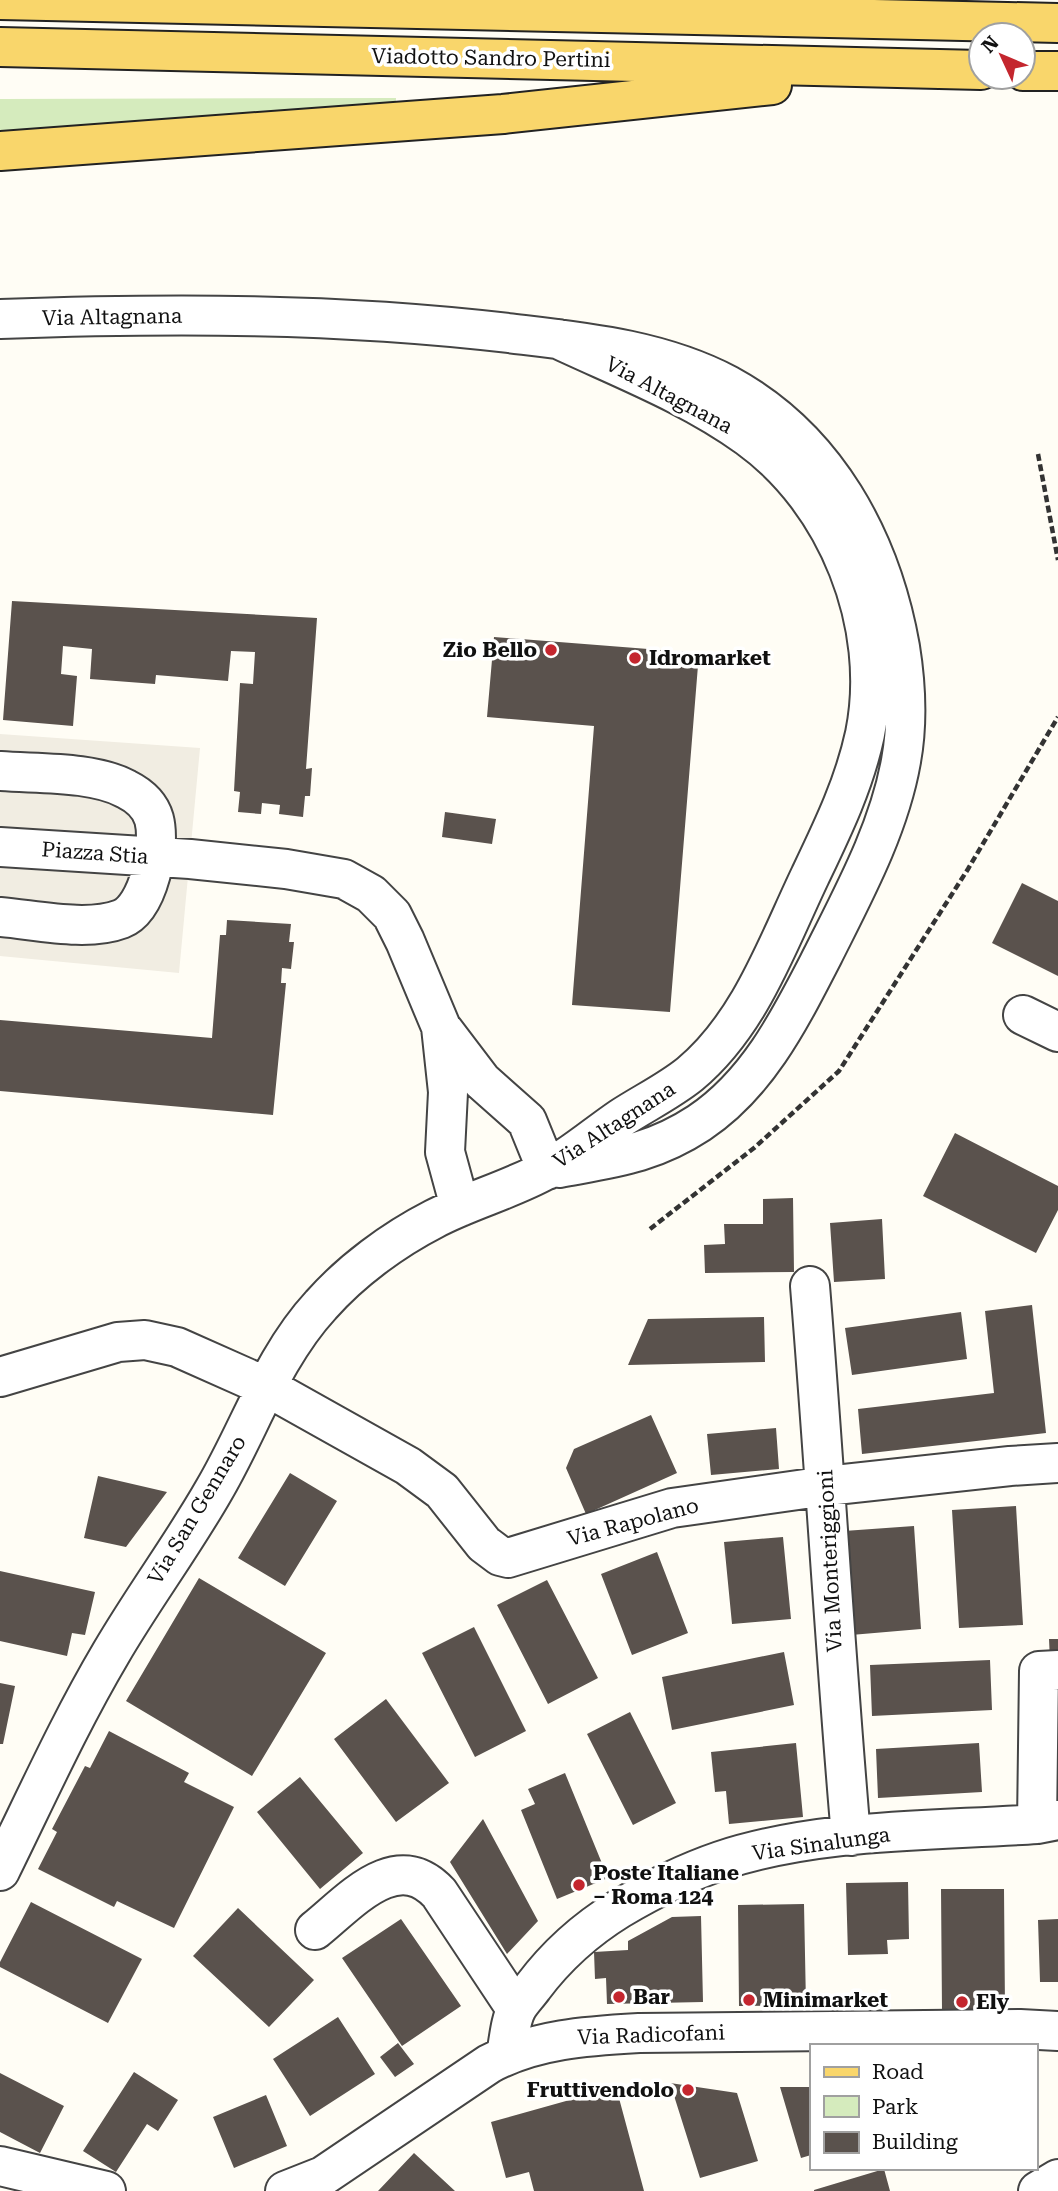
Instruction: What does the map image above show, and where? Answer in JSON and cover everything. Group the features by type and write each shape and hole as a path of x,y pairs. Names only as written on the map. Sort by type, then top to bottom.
{"main road":[{"path":"817,0 918,20"},
{"path":"0,1 1058,23"},
{"name":"Viadotto Sandro Pertini","path":"0,47 967,70"},
{"path":"0,151 503,114 922,68"},
{"path":"1037,71 1058,71"}],"street":[{"name":"Via Altagnana","path":"0,319 282,315 421,324 620,348 692,370 729,386 770,414 815,456 850,503 877,560 891,603 902,663 906,719 901,761 882,830 846,909 797,1004 740,1087 709,1115 675,1137 635,1154 547,1170"},
{"name":"Via Altagnana","path":"547,1170 694,1071 728,1034 748,1002 846,799 866,728 868,660 861,614 852,580 837,544 812,500 785,469 760,446 691,402 558,339"},
{"path":"0,771 100,780 139,796 155,820 156,839 172,858 320,874 344,879 371,894 391,915 405,941 441,1027 482,1081 527,1121 547,1170"},
{"name":"Piazza Stia","path":"0,847 172,858"},
{"path":"0,917 87,925 124,918 136,909 172,858"},
{"path":"765,1048 788,977 782,960 774,950"},
{"path":"748,1002 761,1014 765,1048"},
{"path":"1024,1014 1058,1032"},
{"path":"441,1027 448,1092 445,1152 460,1207"},
{"name":"Via San Gennaro","path":"0,1871 69,1726 136,1610 215,1488 281,1361 302,1328 321,1304 348,1279 409,1233 460,1207 547,1170"},
{"name":"Via Monteriggioni","path":"810,1286 850,1836"},
{"name":"Via Rapolano","path":"0,1377 118,1342 145,1340 177,1347 267,1387 429,1479 454,1504 484,1544 500,1556 508,1558 659,1511 727,1499 826,1486 1058,1463"},
{"path":"1047,1822 1048,1738 1039,1671 1058,1670"},
{"name":"Via Sinalunga","path":"506,2055 516,2009 547,1969 585,1931 650,1891 721,1861 790,1845 850,1836 1047,1822"},
{"path":"315,1930 381,1878 406,1874 416,1876 426,1880 439,1893 516,2009"},
{"name":"Via Radicofani","path":"301,2188 338,2166 471,2075 506,2055 568,2038 639,2033 1020,2029 1058,2031"},
{"path":"0,2166 106,2191"},
{"path":"1038,2191 1058,2179"}],"path":[{"path":"1038,454 1058,560"},
{"path":"650,1229 754,1148 839,1071 968,869 1058,717"}],"green space":[{"path":"396,98 395,112 0,137 0,99"}],"shaded area":[{"path":"0,734 200,748 179,973 0,956"}],"building":[{"path":"12,601 317,618 306,769 312,768 310,796 305,796 303,817 279,814 280,805 262,803 261,814 238,812 240,792 234,791 240,683 253,684 255,652 231,651 228,681 156,675 155,684 90,679 92,649 63,646 61,674 77,676 73,726 3,720"},
{"path":"494,637 699,653 670,1012 572,1005 594,726 487,717"},
{"path":"445,812 496,819 492,844 442,837"},
{"path":"1022,883 1058,901 1058,976 992,943"},
{"path":"227,920 291,924 289,942 294,942 291,969 282,968 281,983 286,983 273,1115 0,1091 0,1020 212,1038 220,935 226,935"},
{"path":"955,1133 1058,1186 1058,1210 1036,1253 923,1196"},
{"path":"793,1198 794,1272 705,1273 704,1245 725,1244 724,1224 763,1224 763,1199"},
{"path":"882,1219 885,1279 834,1282 830,1223"},
{"path":"1032,1305 1046,1433 862,1454 858,1409 994,1393 985,1311"},
{"path":"961,1312 967,1359 852,1375 845,1328"},
{"path":"764,1317 765,1362 628,1365 648,1319"},
{"path":"651,1415 677,1473 586,1514 566,1468 574,1449"},
{"path":"776,1428 779,1469 711,1475 707,1434"},
{"path":"290,1473 337,1501 285,1586 238,1558"},
{"path":"98,1476 167,1492 126,1547 84,1538"},
{"path":"1016,1506 1023,1625 959,1628 952,1510"},
{"path":"914,1526 921,1629 851,1635 844,1531"},
{"path":"783,1537 791,1619 732,1624 724,1542"},
{"path":"657,1552 688,1633 632,1655 601,1574"},
{"path":"0,1571 95,1592 85,1635 72,1633 67,1656 0,1641"},
{"path":"199,1578 326,1653 252,1776 126,1701"},
{"path":"547,1580 598,1678 548,1704 497,1605"},
{"path":"474,1627 526,1731 475,1757 422,1653"},
{"path":"1049,1639 1058,1639 1058,1660 1050,1661"},
{"path":"784,1652 794,1705 672,1730 662,1677"},
{"path":"990,1660 992,1710 872,1716 870,1665"},
{"path":"0,1683 15,1686 3,1744 0,1744"},
{"path":"386,1699 449,1783 396,1822 334,1739"},
{"path":"630,1712 676,1803 633,1825 587,1734"},
{"path":"109,1731 189,1773 184,1782 234,1807 174,1928 117,1901 114,1907 38,1869 57,1832 52,1829 85,1766 90,1768"},
{"path":"796,1743 803,1817 729,1824 726,1791 715,1792 711,1752"},
{"path":"979,1743 982,1792 878,1798 876,1749"},
{"path":"565,1773 608,1878 557,1899 521,1810 535,1804 528,1789"},
{"path":"300,1777 363,1853 320,1889 257,1812"},
{"path":"483,1819 538,1921 507,1954 450,1862"},
{"path":"908,1882 909,1939 887,1940 888,1954 848,1955 846,1883"},
{"path":"941,1889 1004,1889 1005,2010 942,2011"},
{"path":"31,1902 142,1959 108,2023 0,1967 0,1962"},
{"path":"804,1904 806,2005 739,2006 738,1905"},
{"path":"238,1908 314,1980 269,2027 193,1956"},
{"path":"701,1916 703,2002 607,2004 606,1978 595,1979 594,1952 628,1950 628,1941 672,1917"},
{"path":"401,1919 461,2006 402,2046 342,1958"},
{"path":"1058,1919 1058,1982 1040,1982 1038,1920"},
{"path":"338,2017 375,2074 310,2116 273,2059"},
{"path":"398,2043 414,2064 395,2077 380,2057"},
{"path":"134,2072 178,2100 158,2131 147,2124 116,2172 83,2151"},
{"path":"0,2073 64,2106 40,2153 0,2132"},
{"path":"670,2083 737,2093 758,2161 700,2178"},
{"path":"616,2087 644,2191 534,2191 529,2172 506,2178 491,2122"},
{"path":"780,2087 810,2087 810,2155 801,2158"},
{"path":"266,2095 287,2146 234,2168 213,2117"},
{"path":"414,2153 455,2191 378,2191"},
{"path":"884,2170 890,2191 814,2191"}],"place":[{"name":"Zio Bello","path":"551,650"},
{"name":"Idromarket","path":"635,658"},
{"name":"Poste Italiane – Roma 124","path":"579,1885"},
{"name":"Bar","path":"619,1997"},
{"name":"Minimarket","path":"749,2000"},
{"name":"Ely","path":"962,2002"},
{"name":"Fruttivendolo","path":"688,2090"}]}
